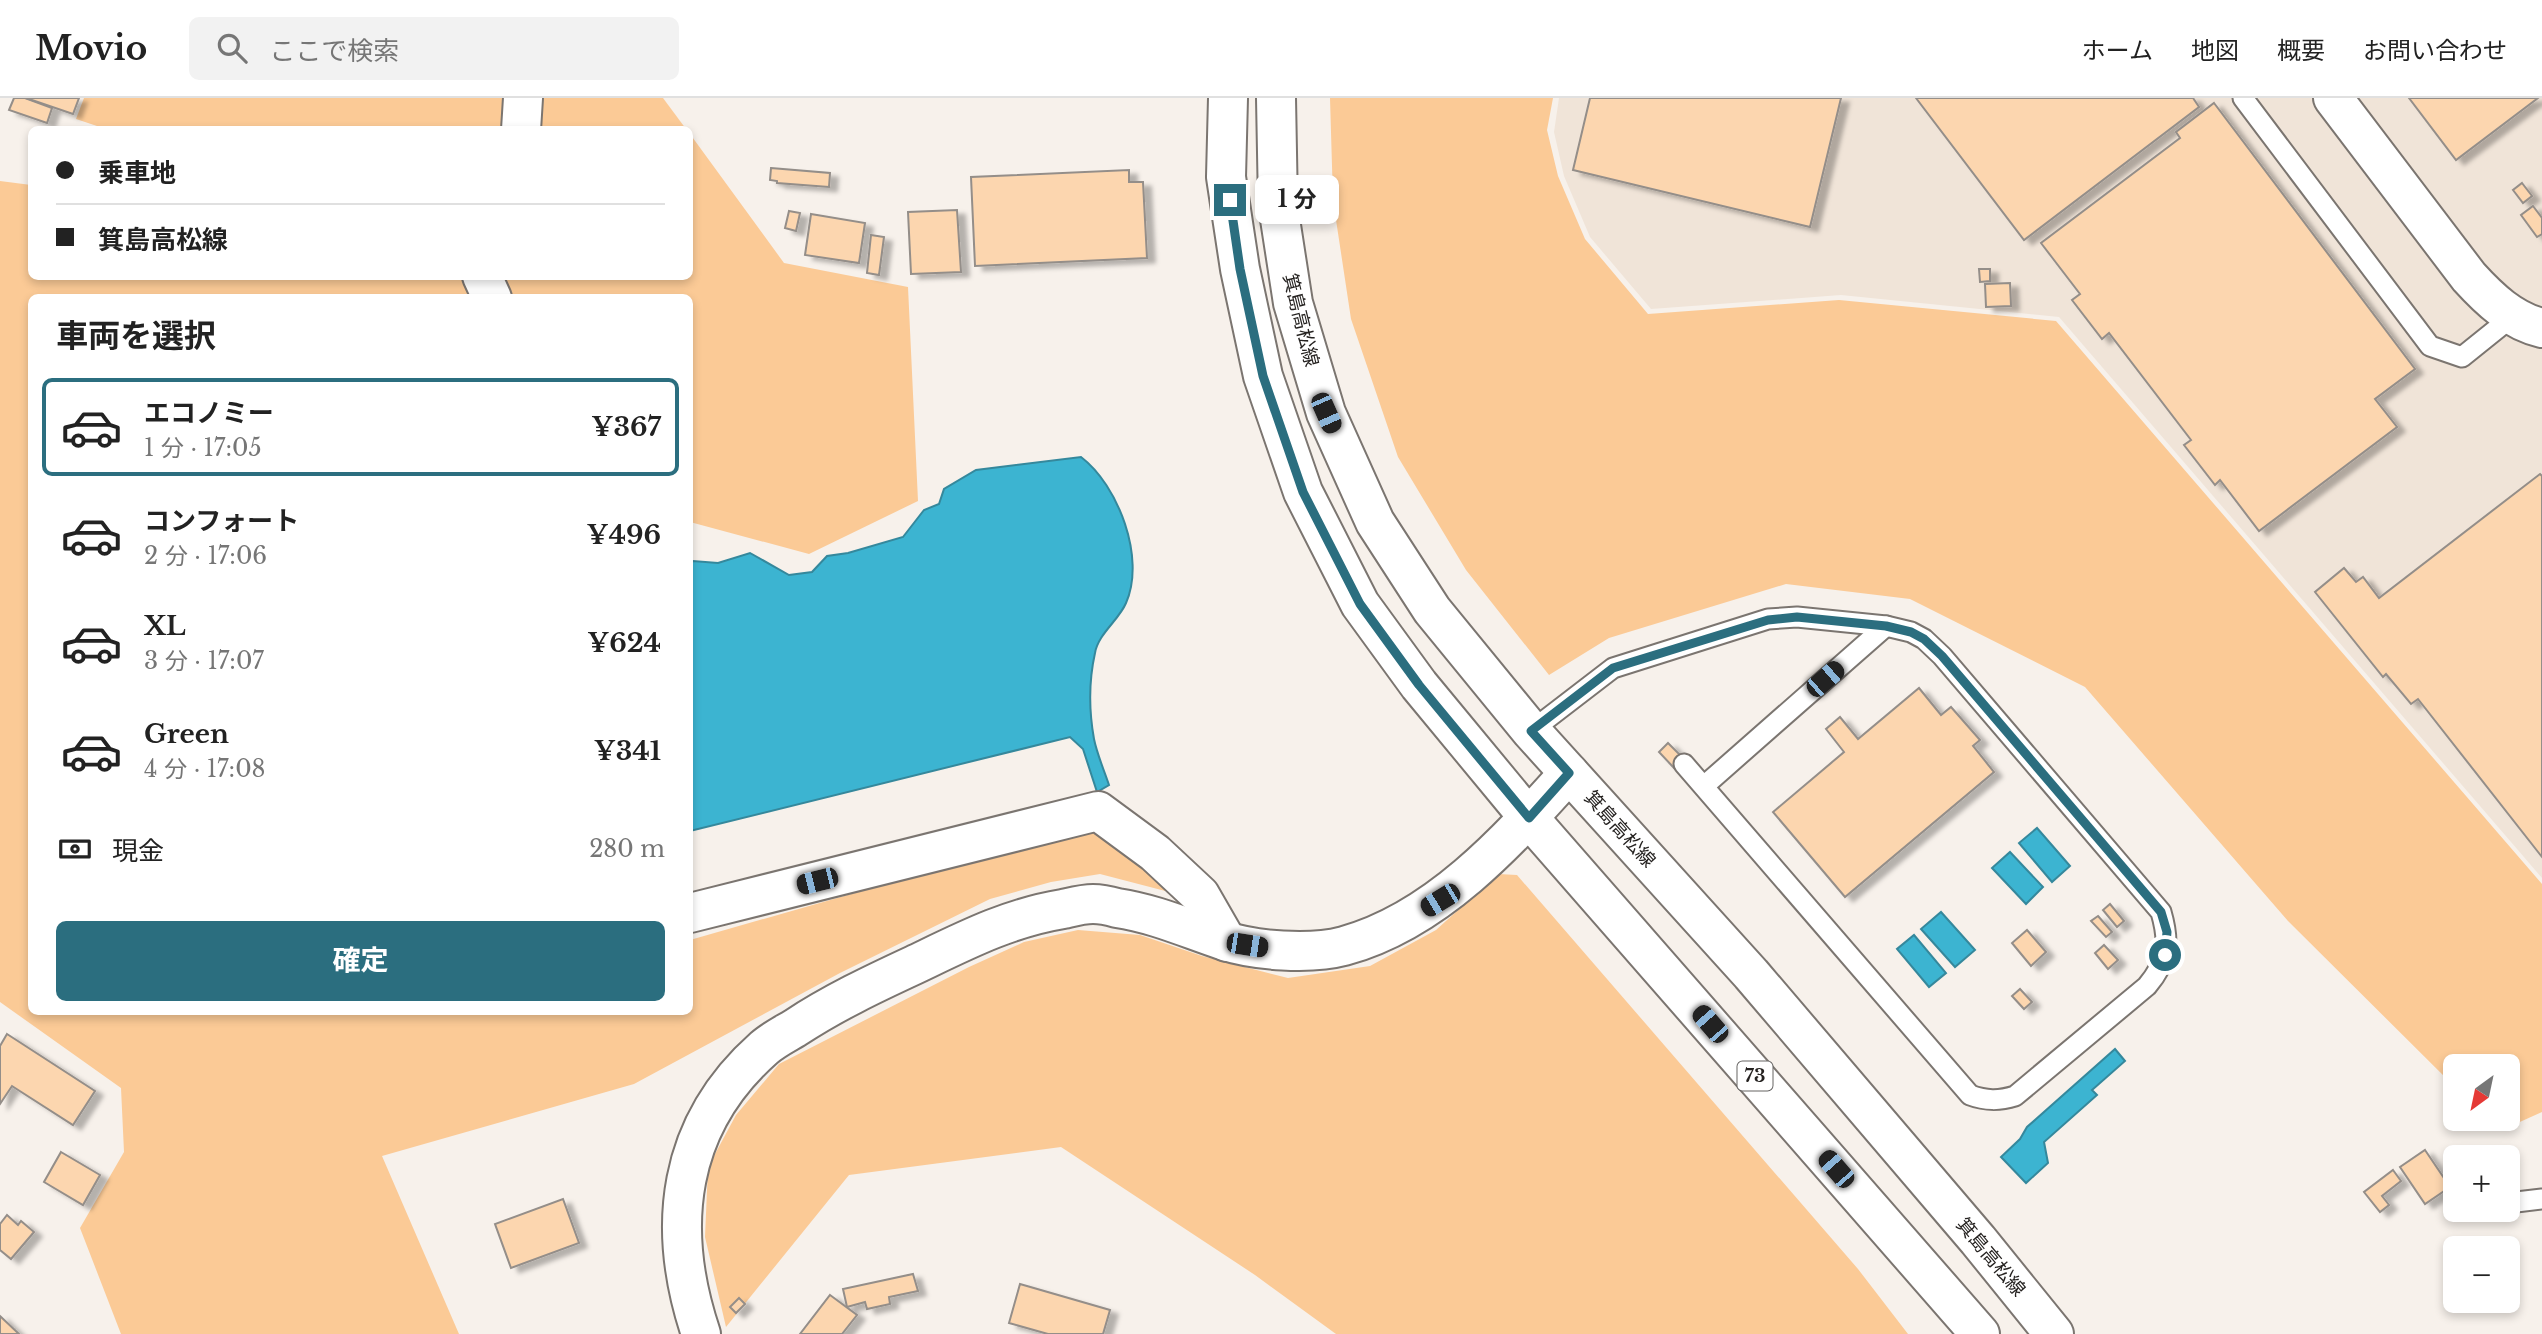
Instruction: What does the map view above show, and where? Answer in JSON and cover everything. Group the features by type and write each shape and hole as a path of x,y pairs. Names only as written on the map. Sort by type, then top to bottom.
{"main road":[{"path":"521,126 523,98"},
{"name":"73","path":"1228,98 1226,177 1240,269 1263,376 1303,492 1360,604 1419,685 1529,818 1980,1334"},
{"name":"箕島高松線","path":"1276,98 1278,206 1293,303 1326,413 1375,522 1432,610 1531,731 1751,974 1978,1240 2054,1334"},
{"path":"2333,98 2469,276 2489,299 2527,322"},
{"path":"701,1334 686,1274 680,1222 685,1182 695,1146 716,1101 765,1047 831,1005 990,928 1036,914 1093,904 1149,913 1227,942 1286,951 1341,947 1388,932 1440,900 1529,818 1569,773"},
{"path":"693,913 1098,811 1155,853 1200,895 1227,942"}],"lane":[{"path":"2243,98 2430,346 2462,356 2527,322"},
{"path":"1531,731 1613,668 1768,620 1797,617 1886,626 1911,632 1924,639 1942,656 2161,912 2167,932 2160,971 2147,986 2015,1096 2002,1100 1983,1100 1970,1096 1684,764"},
{"path":"1704,786 1886,626"},
{"path":"2520,1202 2542,1199"}],"shaded area":[{"path":"84,98 663,98 684,126 97,126 76,119"},
{"path":"1330,98 1553,98 1547,130 1558,176 1585,239 1648,314 1839,300 2056,321 2542,884 2542,1112 2520,1122 2520,1054 2443,1054 2443,1075 2288,921 2085,687 1910,599 1786,584 1609,638 1549,675 1466,570 1398,457 1351,319 1333,200"},
{"path":"1559,98 2542,98 2542,878 2059,317 1841,295 1651,309 1590,237 1564,176 1554,132"},
{"path":"693,138 784,263 908,287 918,501 809,554 693,523 693,294 28,294 28,1015 693,1015 693,939 1085,827 1117,844 1173,893 1100,874 1051,882 990,899 840,973 634,1084 382,1156 459,1334 121,1334 80,1228 124,1152 121,1088 0,1002 0,181 28,185 28,280 693,280"},
{"path":"1498,874 1517,875 1858,1269 1908,1334 1336,1334 1255,1275 1061,1147 849,1175 726,1327 705,1237 708,1167 736,1115 779,1064 969,967 1024,942 1078,930 1140,935 1202,956 1288,978 1370,966 1436,930"}],"water":[{"path":"1081,457 1094,469 1117,504 1130,544 1133,565 1131,585 1126,603 1097,646 1091,685 1094,739 1109,785 1097,792 1083,749 1070,737 693,830 693,561 718,563 750,553 789,575 812,572 827,556 848,553 903,537 924,510 939,504 944,489 976,470"},
{"path":"2037,828 2070,866 2052,882 2019,843"},
{"path":"2010,852 2043,887 2026,904 1992,868"},
{"path":"1941,912 1975,950 1955,967 1921,929"},
{"path":"1914,935 1946,973 1929,987 1897,949"},
{"path":"2115,1049 2125,1061 2092,1090 2097,1095 2044,1142 2048,1163 2026,1183 2001,1157 2020,1139 2027,1127"}],"building":[{"path":"14,98 25,98 52,108 47,123 9,110"},
{"path":"26,98 79,98 73,114"},
{"path":"1590,98 1841,98 1810,227 1573,170"},
{"path":"1916,98 2193,98 2199,107 2024,240"},
{"path":"2409,98 2538,98 2456,160"},
{"path":"2214,103 2415,369 2375,399 2397,427 2259,531 2220,480 2215,485 2184,445 2191,440 2109,333 2102,339 2072,300 2080,294 2041,243 2180,138 2176,132"},
{"path":"771,168 830,173 829,187 777,183 770,180"},
{"path":"1129,170 1129,182 1143,182 1147,258 975,266 971,177"},
{"path":"2522,183 2532,196 2523,203 2513,190"},
{"path":"2533,206 2542,218 2542,234 2537,237 2521,215"},
{"path":"957,210 961,272 911,274 908,212"},
{"path":"789,211 800,213 796,231 785,228"},
{"path":"811,214 865,223 859,263 805,255"},
{"path":"871,235 884,237 879,275 867,273"},
{"path":"1979,269 1990,269 1990,281 1980,282"},
{"path":"2010,283 2011,306 1986,307 1985,284"},
{"path":"2540,474 2542,857 2418,699 2411,704 2386,674 2383,677 2315,592 2344,568 2356,582 2363,577 2379,598"},
{"path":"1919,688 1941,715 1951,707 1980,740 1973,746 1994,772 1845,897 1773,812 1844,752 1826,729 1840,717 1858,739"},
{"path":"1668,743 1685,760 1675,769 1659,752"},
{"path":"2110,904 2124,921 2117,927 2103,910"},
{"path":"2098,916 2112,932 2106,937 2091,921"},
{"path":"2027,930 2046,952 2031,966 2012,943"},
{"path":"2104,945 2118,960 2108,969 2095,953"},
{"path":"2020,989 2032,1002 2024,1009 2012,996"},
{"path":"7,1034 95,1091 73,1125 12,1086 0,1104 0,1046"},
{"path":"2425,1150 2443,1177 2443,1192 2425,1204 2400,1167"},
{"path":"61,1152 100,1175 83,1205 44,1182"},
{"path":"2393,1170 2401,1181 2382,1196 2389,1205 2380,1212 2364,1192"},
{"path":"563,1199 579,1243 511,1268 495,1224"},
{"path":"7,1215 18,1225 21,1221 34,1232 11,1259 0,1250 0,1224"},
{"path":"913,1274 918,1291 889,1297 890,1304 867,1309 865,1302 847,1307 843,1289"},
{"path":"1020,1284 1110,1310 1103,1334 1048,1334 1009,1323"},
{"path":"830,1295 857,1315 842,1334 800,1334"},
{"path":"739,1298 745,1304 736,1313 730,1307"},
{"path":"0,1316 19,1334 0,1334"}],"route":[{"path":"1230,200 1240,269 1263,376 1303,492 1360,604 1419,685 1529,818 1569,773 1531,731 1613,668 1768,620 1797,617 1886,626 1911,632 1924,639 1942,656 2161,912 2167,932 2165,955"}]}
